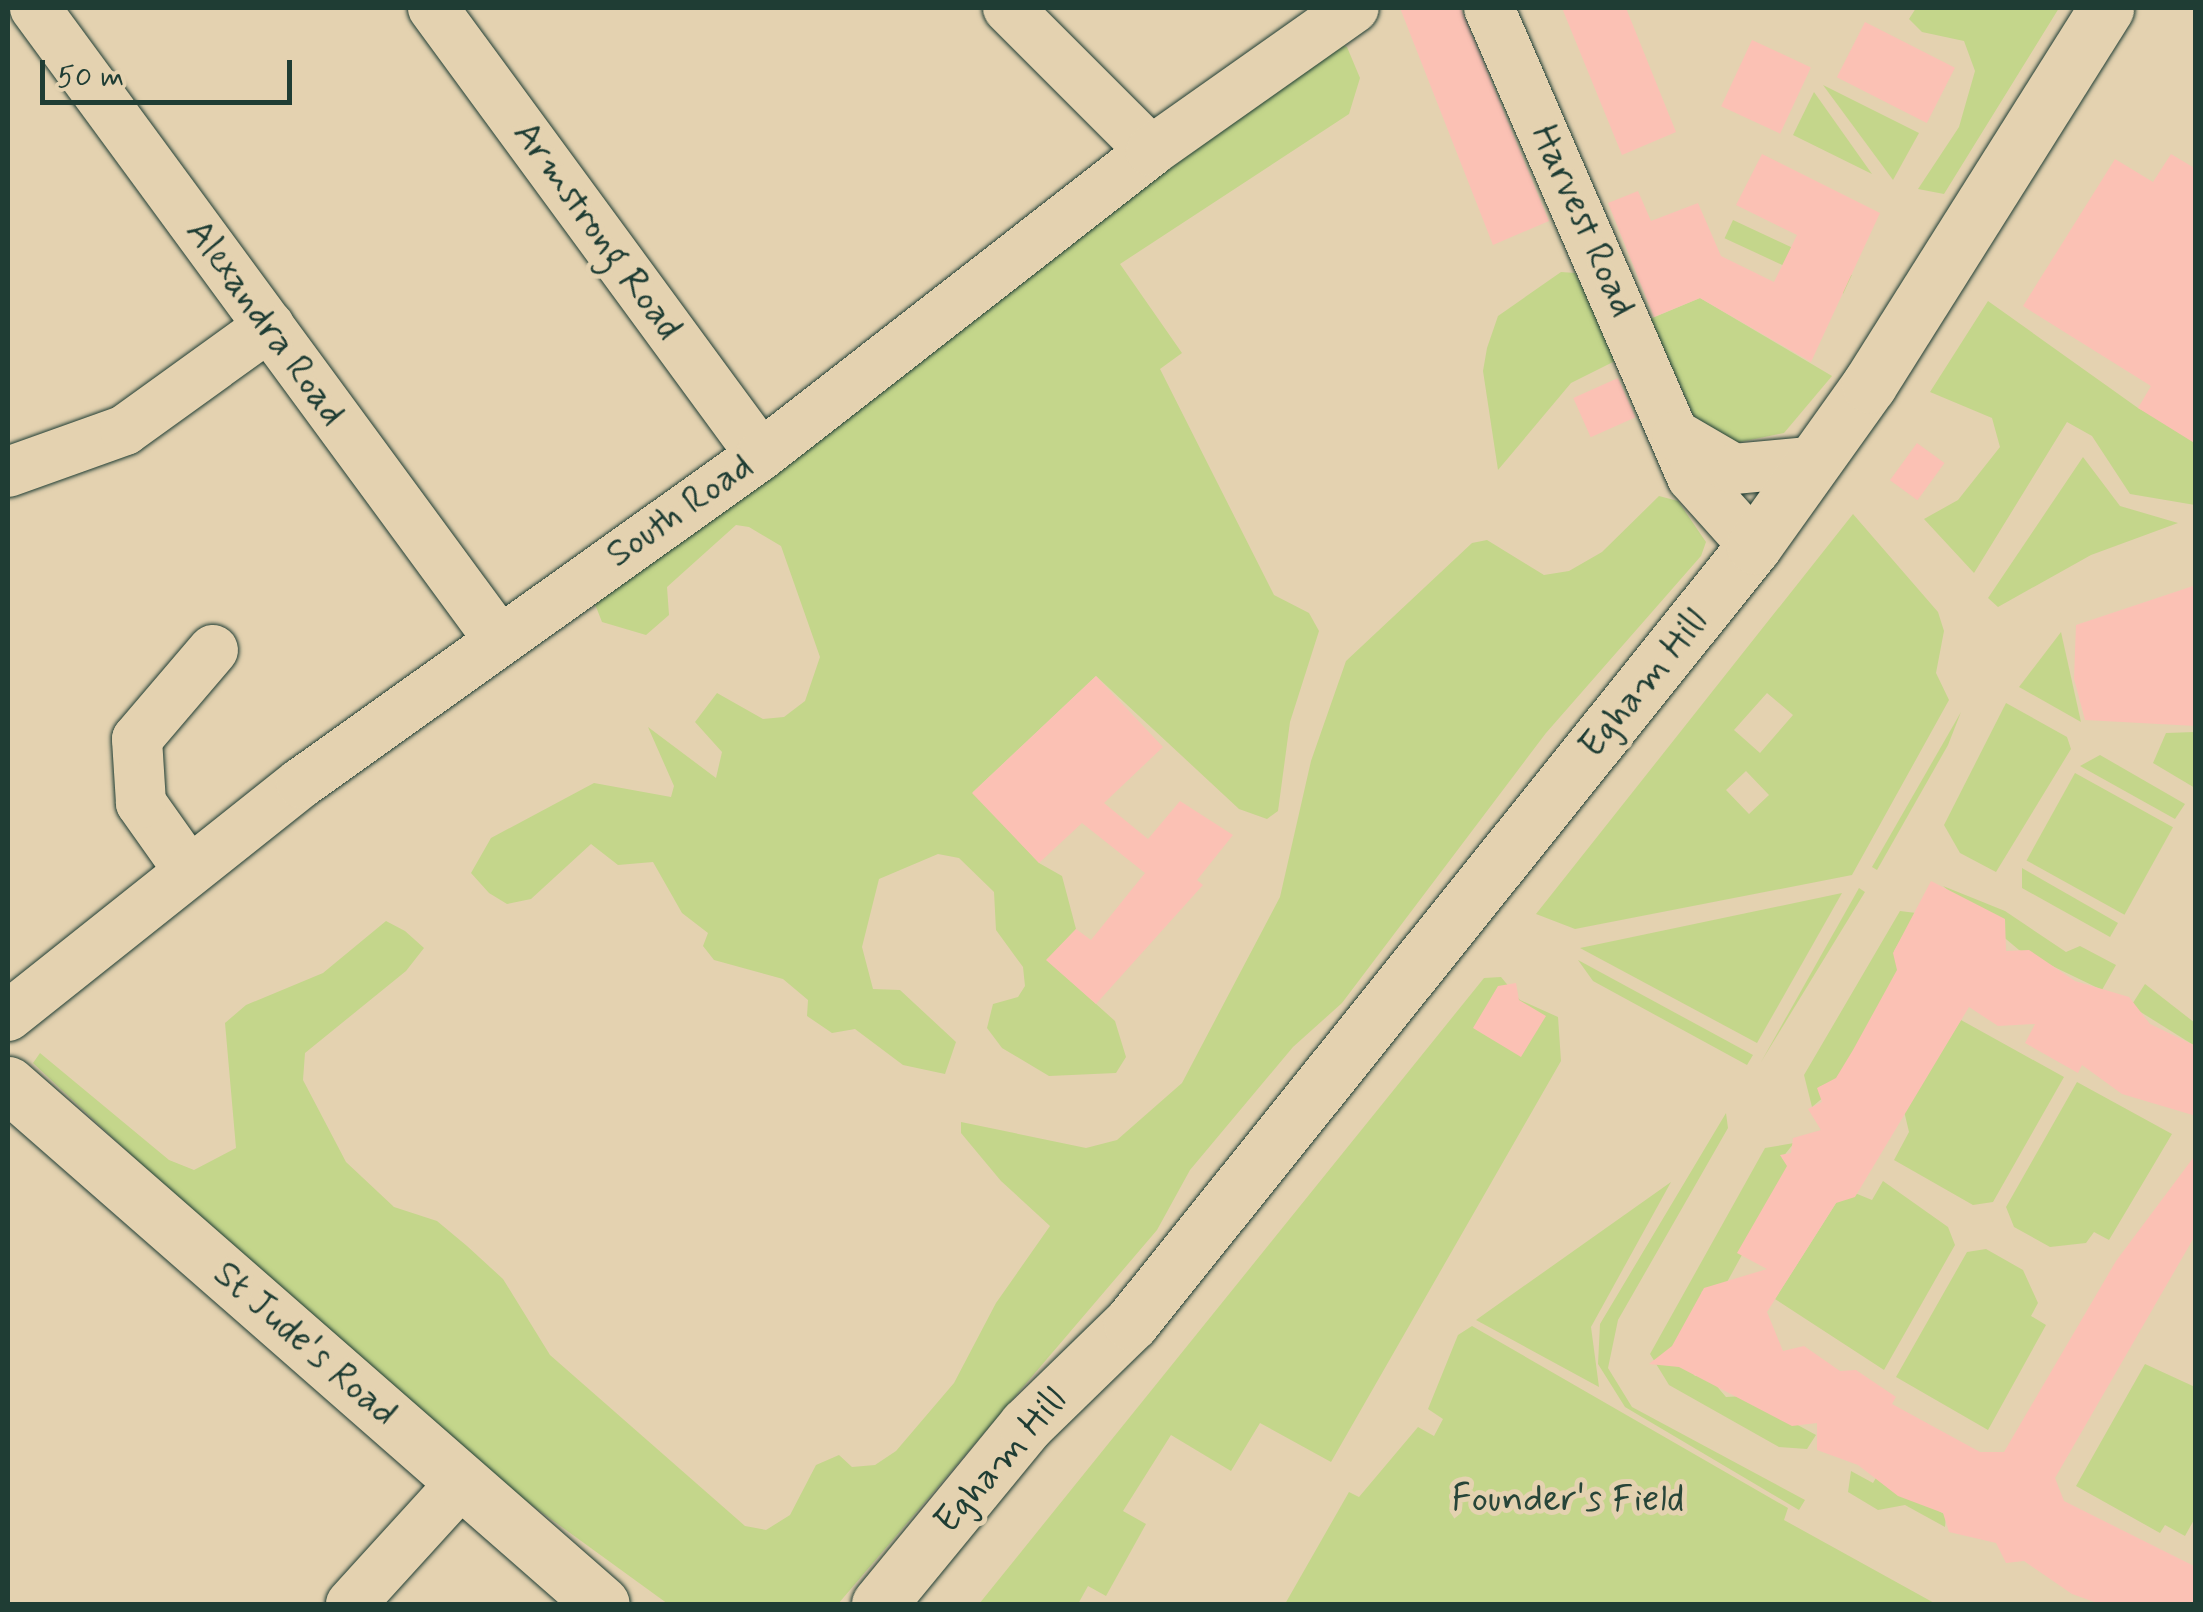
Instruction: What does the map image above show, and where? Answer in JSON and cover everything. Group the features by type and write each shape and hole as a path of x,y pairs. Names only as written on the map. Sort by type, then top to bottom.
{"main road":[{"name":"Egham Hill","path":"879,1604 1026,1424 1130,1323 1754,546 1818,460 2106,8"},
{"name":"St Jude's Road","path":"8,1084 602,1604"},
{"name":"Egham Hill","path":"924,1604 1097,1382 1130,1323"}],"street":[{"name":"Alexandra Road","path":"35,8 497,638"},
{"name":"Armstrong Road","path":"434,8 761,454"},
{"path":"1008,8 1152,151"},
{"name":"South Road","path":"8,1016 187,868 497,638 761,454 1152,151 1354,8"},
{"name":"Harvest Road","path":"1489,8 1702,492 1754,546"},
{"path":"8,472 125,430 268,326"},
{"path":"1677,436 1734,469 1818,460"},
{"path":"187,868 141,803 125,732 213,650"},
{"path":"351,1604 462,1481"}],"green space":[{"path":"1916,8 2059,8 1944,194 1918,189 1959,127 1975,71 1964,41 1922,32 1909,19"},
{"path":"1319,36 1347,47 1360,78 1349,114 1120,264 1182,353 1160,369 1274,595 1309,613 1319,631 1290,722 1278,811 1267,819 1239,809 1096,676 973,792 1039,863 1062,876 1076,929 1047,960 1115,1021 1126,1057 1116,1073 1049,1076 1002,1048 987,1028 993,1004 1018,997 1025,986 1023,967 996,930 994,892 959,858 938,854 879,879 862,947 873,989 900,990 956,1042 945,1074 903,1065 855,1029 832,1033 807,1016 808,1000 783,979 714,960 703,946 708,933 682,913 653,862 618,865 591,844 531,899 507,904 489,893 471,873 491,838 594,783 671,797 674,786 648,727 716,778 722,752 695,722 717,693 763,719 784,717 805,701 820,657 781,546 749,527 736,525 667,587 669,615 646,635 602,622 589,589"},
{"path":"1823,85 1919,133 1893,180"},
{"path":"1814,92 1872,174 1793,135"},
{"path":"1733,220 1852,275 1843,293 1725,238"},
{"path":"1561,272 1575,273 1619,359 1571,383 1498,470 1483,371 1487,348 1498,316"},
{"path":"1700,298 1832,376 1784,433 1736,443 1696,421 1650,319"},
{"path":"1988,301 2138,408 2195,438 2195,505 2130,494 2092,436 2067,422 1974,573 1924,519 1958,500 2000,447 1992,418 1930,392"},
{"path":"2083,457 2120,506 2178,523 2091,555 1998,607 1988,598"},
{"path":"1659,496 1678,501 1706,542 1701,556 1546,733 1342,1003 1293,1047 1190,1170 1157,1230 838,1604 668,1604 413,1419 33,1063 40,1053 169,1160 194,1170 236,1148 225,1023 246,1005 323,973 386,921 405,931 424,948 406,971 305,1053 303,1080 346,1162 394,1207 437,1221 467,1246 503,1279 550,1355 745,1526 766,1530 790,1515 816,1465 839,1455 852,1467 875,1465 896,1451 954,1383 996,1303 1050,1226 1001,1181 961,1133 961,1122 1086,1148 1117,1140 1182,1083 1280,897 1311,761 1346,661 1472,543 1487,540 1544,575 1569,571 1602,552"},
{"path":"1853,514 1938,612 1944,631 1936,673 1949,700 1852,875 1575,929 1536,914","holes":["1767,693 1793,715 1760,753 1734,730","1746,771 1769,795 1749,814 1726,790"]},
{"path":"2061,632 2081,722 2019,687"},
{"path":"2006,703 2067,737 2071,749 1996,872 1960,853 1944,825"},
{"path":"1961,712 1948,745 1877,870 1872,867"},
{"path":"2196,732 2195,788 2153,763 2166,733"},
{"path":"2100,755 2185,804 2175,819 2080,766"},
{"path":"2075,773 2173,827 2124,915 2027,860"},
{"path":"2022,868 2118,923 2110,937 2022,888"},
{"path":"1943,886 2005,911 2066,952 2080,946 2116,965 2102,990 2019,950"},
{"path":"1859,888 1865,892 1761,1062"},
{"path":"1842,893 1757,1043 1580,948"},
{"path":"1900,911 1916,913 1894,951 1904,968 1842,1077 1819,1087 1825,1096 1812,1107 1804,1075"},
{"path":"1578,960 1753,1055 1747,1065 1593,981"},
{"path":"1501,977 1520,1000 1558,1017 1561,1061 1331,1462 1260,1423 1231,1471 1171,1435 1123,1511 1146,1524 1106,1596 1088,1586 1078,1604 979,1604 1484,978"},
{"path":"2145,984 2195,1023 2195,1046 2131,1006"},
{"path":"1961,1020 2064,1077 1993,1202 1973,1205 1894,1160 1909,1132 1904,1111"},
{"path":"2077,1082 2172,1134 2109,1240 2094,1232 2086,1243 2050,1247 2014,1227 2006,1207"},
{"path":"1726,1113 1728,1128 1618,1320 1608,1368 1632,1407 1805,1500 1799,1510 1625,1407 1598,1364 1600,1324"},
{"path":"1794,1143 1782,1158 1792,1164 1721,1293 1702,1291 1694,1321 1688,1317 1687,1334 1666,1352 1671,1366 1685,1363 1695,1376 1708,1376 1726,1397 1745,1396 1816,1435 1807,1449 1779,1447 1669,1385 1650,1354 1765,1148"},
{"path":"1883,1181 1948,1227 1955,1245 1884,1370 1775,1299 1845,1189 1872,1200"},
{"path":"1671,1182 1591,1327 1599,1387 1476,1320"},
{"path":"1986,1249 2023,1270 2038,1303 2031,1316 2046,1325 1988,1430 1896,1377 1967,1252"},
{"name":"Founder's Field","path":"1472,1326 1788,1508 1784,1520 1936,1604 1285,1604 1349,1492 1359,1497 1418,1427 1434,1436 1443,1419 1428,1409 1458,1335"},
{"path":"2145,1364 2195,1387 2195,1518 2185,1536 2165,1525 2160,1533 2076,1486"},
{"path":"1851,1471 1873,1483 1877,1476 1946,1515 1945,1527 1905,1505 1878,1510 1848,1492"}],"building":[{"path":"1400,8 1461,8 1549,221 1493,245"},
{"path":"1562,8 1626,8 1676,132 1622,155"},
{"path":"1865,22 1955,68 1927,123 1837,77"},
{"path":"1752,40 1811,67 1780,134 1721,106"},
{"path":"1762,154 1880,213 1811,362 1700,298 1654,317 1608,203 1638,191 1651,221 1698,203 1721,256 1774,282 1797,235 1736,205"},
{"path":"2171,154 2196,169 2196,444 2138,408 2151,386 2023,306 2115,159 2153,182"},
{"path":"1618,378 1635,417 1591,437 1573,398"},
{"path":"1917,443 1945,463 1917,500 1890,480"},
{"path":"2196,585 2196,726 2085,720 2074,679 2076,625"},
{"path":"1096,676 1163,747 1104,803 1148,839 1180,801 1233,835 1197,880 1203,885 1096,1004 1046,960 1076,929 1091,940 1145,873 1082,823 1039,863 972,793"},
{"path":"1931,881 2005,919 2006,951 2029,950 2075,981 2129,997 2150,1024 2196,1046 2196,1116 2122,1094 2082,1065 2078,1073 2025,1043 2035,1024 1998,1026 1969,1007 1855,1197 1836,1203 1767,1312 1783,1351 1804,1346 1840,1371 1856,1370 1896,1397 1892,1404 1980,1452 2004,1452 2116,1261 2196,1154 2196,1234 2055,1478 2064,1501 2196,1567 2196,1604 2100,1604 2072,1594 2024,1561 2006,1563 1996,1543 1949,1532 1943,1513 1898,1496 1858,1465 1817,1450 1817,1423 1792,1426 1679,1367 1649,1364 1672,1346 1704,1288 1767,1269 1737,1253 1787,1166 1780,1155 1791,1153 1793,1138 1821,1130 1808,1109 1822,1102 1817,1088 1836,1078 1853,1050 1897,970 1893,953"},
{"path":"1516,983 1519,1000 1546,1016 1521,1057 1473,1028 1498,986"}]}
